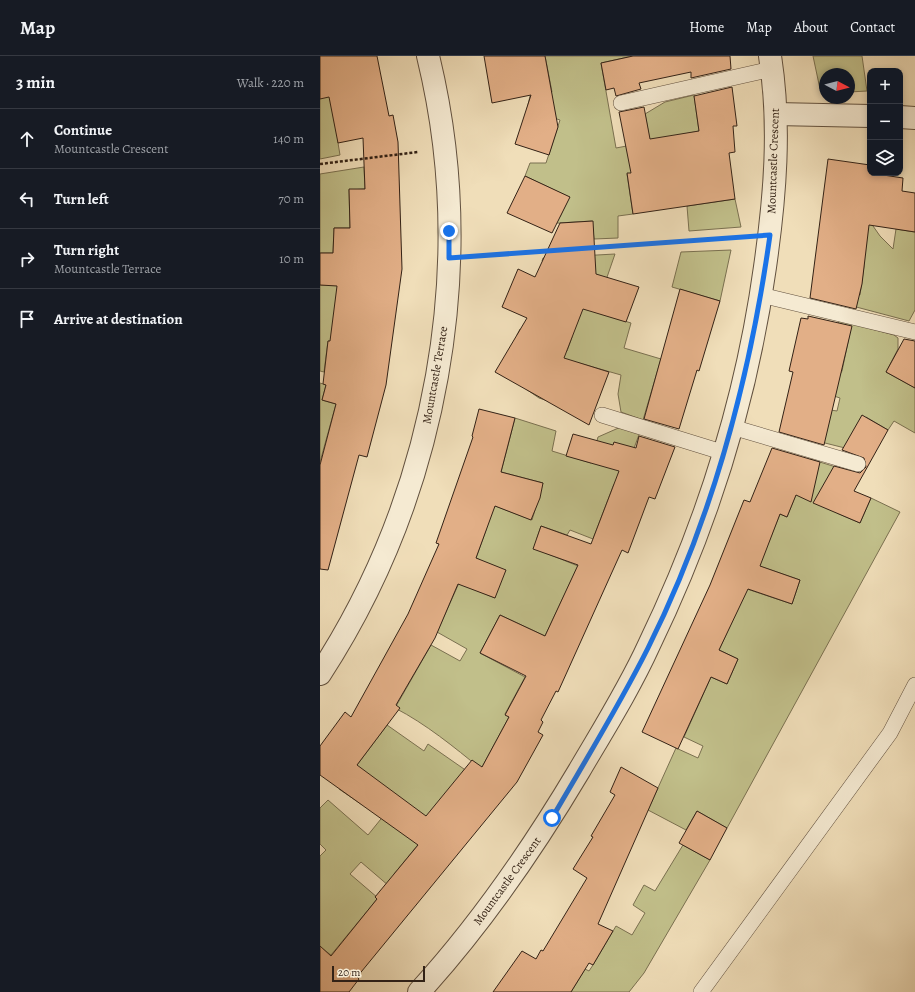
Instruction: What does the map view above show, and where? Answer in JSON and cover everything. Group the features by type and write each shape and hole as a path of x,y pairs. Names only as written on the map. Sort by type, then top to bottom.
{"street":[{"name":"Mountcastle Terrace","path":"320,674 369,588 400,513 413,476 426,430 436,383 445,315 449,258 448,187 437,99 428,56"},
{"name":"Mountcastle Crescent","path":"419,992 477,923 522,863 552,818 606,728 649,646 676,588 698,532 725,453 732,427 752,346 761,295 770,235 775,167 776,114 771,63"},
{"path":"776,114 867,116"}],"lane":[{"path":"621,103 771,63"},
{"path":"761,295 915,332"},
{"path":"602,414 725,453"},
{"path":"732,427 858,464"},
{"path":"701,992 890,733 915,685"}],"path":[{"path":"320,164 444,149"},
{"path":"449,258 770,235"}],"shaded area":[{"path":"545,56 633,56 601,63 616,148 648,142 654,170 627,174 633,214 618,216 618,238 594,239 592,221 542,224 560,217 569,197 525,176 530,163 546,163 560,120 527,109 530,96 552,92"},
{"path":"813,56 862,56 867,91 855,92 855,68 819,68 819,84"},
{"path":"320,86 340,94 338,143 340,155 320,159"},
{"path":"694,95 699,131 650,141 645,114 665,102"},
{"path":"364,167 365,189 349,190 350,228 334,228 333,253 320,253 320,174"},
{"path":"735,199 741,227 689,231 687,206"},
{"path":"859,206 880,236 893,249 896,229 915,232 915,310 909,321 845,304 847,293 860,295 864,266"},
{"path":"731,250 720,301 672,287 681,252"},
{"path":"615,254 595,312 631,323 624,348 661,359 643,420 621,412 618,394 621,375 579,363 564,406 539,398 526,389 547,353 517,335 520,329 567,351 572,337 558,269 542,261 543,258"},
{"path":"320,285 354,286 346,343 328,341 324,372 320,371"},
{"path":"839,320 894,335 898,338 898,349 886,372 915,388 915,433 894,421 888,430 866,417 849,449 817,441 824,409 837,411 840,398 828,394 842,371 849,337 838,326"},
{"path":"320,383 326,385 322,400 336,404 320,462"},
{"path":"515,418 556,431 552,451 591,463 598,437 623,426 640,432 620,486 614,484 593,539 570,530 567,535 541,526 537,538 546,553 578,566 545,636 500,615 480,653 525,677 505,714 509,717 481,769 429,729 395,708 431,645 460,661 467,649 437,632 459,583 495,598 480,560 476,558 486,530 485,502 532,520 543,483 501,472"},
{"path":"810,459 836,467 837,513 860,523 871,498 900,512 727,828 697,811 686,830 648,810 676,748 698,758 703,746 684,737 711,677 727,684 738,659 719,650 747,589 792,604 800,580 759,566 780,514 787,517"},
{"path":"387,725 424,751 428,744 474,776 394,874 396,892 361,862 350,874 378,898 331,955 323,949 320,953 320,856 326,850 320,844 320,808 328,800 368,835 393,804 361,804 339,789"},
{"path":"683,845 710,860 644,973 629,992 571,992 585,969 589,971 616,926 632,935 645,913 633,905 644,885 655,891"}],"building":[{"path":"320,56 377,56 389,116 393,115 398,142 402,269 386,385 367,457 359,455 328,570 320,569 320,465 336,404 322,400 326,385 323,384 337,286 320,285 320,253 333,253 334,228 350,228 349,189 365,189 363,138 338,143 329,97 320,99"},
{"path":"484,56 545,56 558,127 549,155 515,144 531,95 492,103"},
{"path":"633,56 730,56 731,69 691,78 691,72 639,83 641,89 616,96 614,88 606,90 601,63"},
{"path":"732,87 737,126 733,126 735,152 729,153 735,199 633,214 627,173 631,173 619,112 644,107 650,139 699,131 694,96"},
{"path":"828,159 867,165 867,176 890,176 903,178 902,191 915,193 915,232 869,225 862,284 856,309 810,298"},
{"path":"525,176 570,197 552,233 507,213"},
{"path":"593,221 596,274 639,287 626,322 583,309 564,358 609,372 589,425 495,372 527,318 502,307 518,269 535,277 560,223"},
{"path":"680,289 720,301 699,371 697,370 679,429 644,419"},
{"path":"808,316 852,326 824,445 779,432 793,372 789,371 801,318 808,319"},
{"path":"904,339 915,341 915,388 886,372"},
{"path":"479,409 515,418 501,472 543,483 540,498 531,520 495,506 476,558 506,570 495,598 458,584 435,638 396,705 400,708 357,765 426,816 472,760 482,767 509,717 505,715 526,676 480,653 500,615 545,636 578,565 533,549 541,526 591,544 619,471 566,456 573,434 613,445 614,442 636,448 639,436 675,447 655,499 649,497 628,553 622,550 558,692 556,691 541,720 543,722 538,732 543,735 517,782 357,977 359,979 349,992 320,992 320,946 331,956 377,899 375,897 418,845 320,775 320,746 345,712 351,717 408,614 439,544 436,543 473,437"},
{"path":"862,415 888,430 854,491 871,498 860,523 813,503 834,466 860,473 866,467 864,458 842,450"},
{"path":"772,448 820,462 811,502 796,495 787,517 780,514 760,566 800,580 792,604 748,589 719,650 738,659 727,684 711,677 678,749 642,732 710,585 744,500 750,502"},
{"path":"621,767 658,788 598,924 613,931 593,965 589,963 571,992 493,992 522,951 536,959 541,950 543,951 587,878 573,869 593,837 591,836 615,795 610,792"},
{"path":"697,811 727,828 710,860 679,843"}],"route":[{"path":"449,231 449,258 770,235 752,346 742,389 725,453 698,532 676,588 649,646 606,728 552,818"}]}
